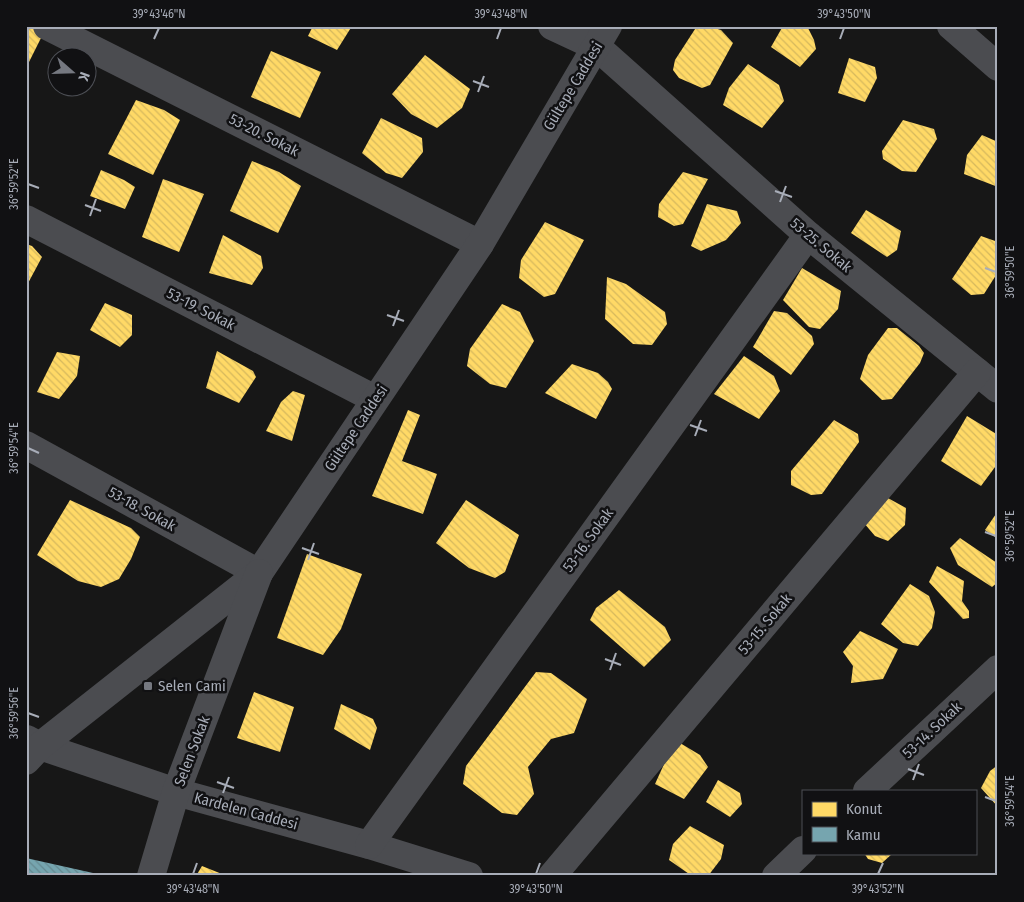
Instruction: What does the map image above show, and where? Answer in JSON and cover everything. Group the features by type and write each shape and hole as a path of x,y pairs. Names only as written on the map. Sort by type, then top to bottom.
{"street":[{"name":"53-20. Sokak","path":"48,26 480,244"},
{"name":"53-25. Sokak","path":"552,26 603,37 808,235 998,389"},
{"path":"951,26 998,67"},
{"name":"Gültepe Caddesi","path":"31,748 259,573 480,244 603,37"},
{"name":"53-19. Sokak","path":"26,219 375,400"},
{"name":"53-16. Sokak","path":"369,845 808,235"},
{"name":"53-15. Sokak","path":"552,876 977,372"},
{"name":"53-18. Sokak","path":"26,445 259,573"},
{"name":"Selen Sokak","path":"151,876 176,792 259,573"},
{"name":"53-14. Sokak","path":"868,790 998,669"},
{"name":"Kardelen Caddesi","path":"31,748 176,792 369,845 392,865 469,876"},
{"path":"776,876 802,851"}],"building: Konut":[{"path":"26,26 40,26 43,34 29,62 26,60"},
{"path":"313,26 352,26 337,50 308,36"},
{"path":"697,26 708,26 721,30 733,43 710,85 702,88 679,78 673,70 675,60"},
{"path":"783,26 807,26 814,40 816,49 800,67 771,47"},
{"path":"271,51 321,72 300,118 251,97"},
{"path":"425,55 470,89 462,108 437,128 411,114 392,94"},
{"path":"849,58 875,67 877,78 865,102 838,93"},
{"path":"748,64 779,85 784,101 762,128 723,105 729,88"},
{"path":"136,100 164,110 180,120 153,175 108,154"},
{"path":"381,118 422,138 423,152 402,178 386,173 362,153"},
{"path":"903,120 934,129 937,139 916,172 902,171 883,159 882,151"},
{"path":"982,135 998,142 998,187 964,174 967,155"},
{"path":"252,161 279,172 301,186 278,233 230,211"},
{"path":"101,170 135,187 125,209 90,196"},
{"path":"683,172 708,179 683,224 674,226 658,217 659,204"},
{"path":"163,179 204,194 179,252 142,237"},
{"path":"707,204 737,211 741,223 726,240 701,251 691,246"},
{"path":"866,210 901,231 897,250 887,257 851,233"},
{"path":"545,222 584,240 555,294 544,297 519,278 521,260"},
{"path":"223,235 261,256 263,268 252,285 209,273"},
{"path":"981,236 998,242 998,272 984,294 971,295 952,279"},
{"path":"26,244 32,246 42,257 26,287"},
{"path":"802,268 841,291 838,309 820,329 809,327 783,300"},
{"path":"607,277 626,284 665,312 667,324 652,345 633,344 605,319"},
{"path":"105,303 132,315 132,335 120,347 90,330"},
{"path":"502,304 520,312 534,341 506,388 490,384 467,366 470,349"},
{"path":"774,311 787,313 812,336 814,344 791,375 753,347"},
{"path":"888,328 897,328 919,346 924,353 920,363 892,399 882,400 860,379 868,355"},
{"path":"217,351 253,371 256,377 239,403 206,388"},
{"path":"57,352 80,356 77,376 59,399 37,392"},
{"path":"744,356 774,376 780,391 759,419 714,394"},
{"path":"572,364 598,373 608,382 612,389 596,419 545,393"},
{"path":"293,391 305,395 292,441 266,431 281,402"},
{"path":"408,410 420,415 402,461 437,474 423,514 372,496"},
{"path":"967,416 998,435 998,463 981,486 941,461"},
{"path":"834,420 858,434 859,442 822,494 811,495 791,485 791,471"},
{"path":"877,492 906,508 905,525 888,541 875,536 858,516"},
{"path":"70,500 131,528 140,537 131,559 119,579 101,587 78,581 37,555"},
{"path":"466,500 519,535 505,572 495,578 469,568 436,543"},
{"path":"998,511 998,539 985,530"},
{"path":"960,538 997,563 998,582 992,587 958,565 950,548"},
{"path":"307,554 362,574 341,629 323,655 277,638"},
{"path":"937,566 964,581 962,601 969,611 969,618 963,619 929,582"},
{"path":"910,584 929,596 935,612 932,628 918,646 903,643 881,624"},
{"path":"619,590 665,627 671,640 644,667 590,620 596,608"},
{"path":"860,631 898,649 883,679 851,683 853,666 843,652"},
{"path":"536,672 551,673 587,699 574,733 551,739 528,767 534,794 517,815 502,813 463,784 466,766"},
{"path":"254,692 294,707 280,752 237,738"},
{"path":"341,704 373,719 377,728 370,750 334,729"},
{"path":"675,740 700,755 708,767 684,799 655,784"},
{"path":"998,765 998,807 981,788 990,771"},
{"path":"718,780 740,793 742,804 730,817 706,802"},
{"path":"690,826 724,845 721,859 708,876 692,876 669,860 673,844"},
{"path":"865,854 892,854 882,863 868,859"},
{"path":"202,866 227,876 196,876"}],"building: Kamu":[{"path":"26,858 102,875 102,876 26,876"}],"place":[{"name":"Selen Cami","path":"148,686"}]}
